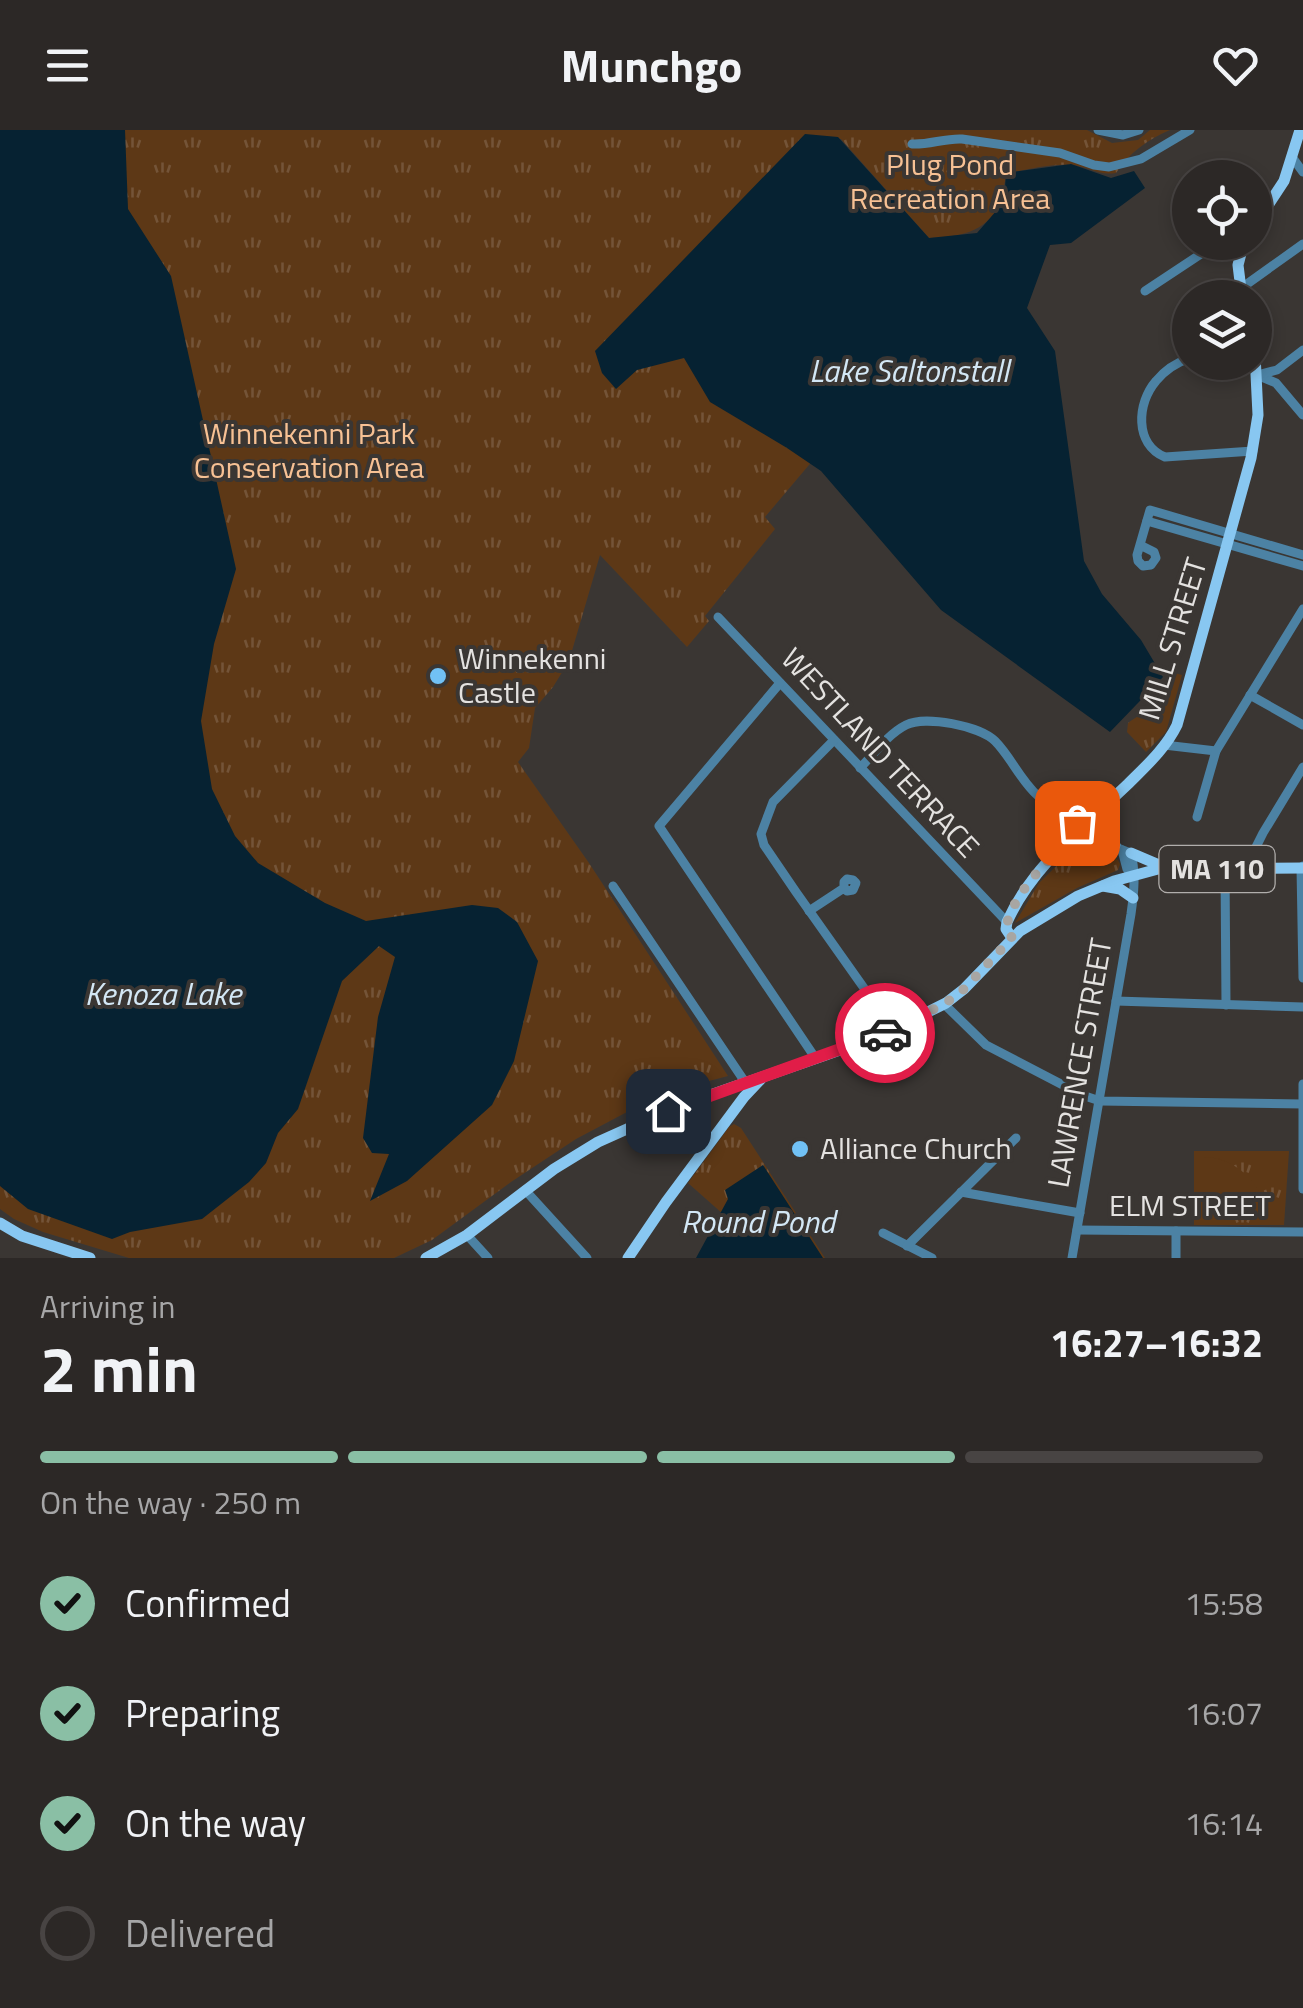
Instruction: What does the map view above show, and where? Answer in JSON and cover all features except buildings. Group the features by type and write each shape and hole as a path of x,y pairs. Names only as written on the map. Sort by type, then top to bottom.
{"main road":[{"path":"1272,201 1280,189 1300,130"},
{"name":"MILL STREET","path":"1006,922 1026,886 1172,734 1252,451 1258,380"},
{"path":"1109,802 1106,818 1123,850 1168,869"},
{"name":"MA 110","path":"426,1258 467,1235 525,1190 598,1142 676,1108 893,1029 944,1004 964,989 1012,938 1064,904 1103,886 1168,869 1302,868"},
{"path":"1103,886 1120,889 1133,898"},
{"path":"1006,922 1012,938"},
{"path":"628,1258 744,1097 764,1076"},
{"path":"0,1223 22,1236 90,1258"}],"street":[{"path":"1098,130 1123,135 1139,130"},
{"path":"912,144 962,139 1060,153 1110,167 1140,159 1190,130"},
{"path":"1292,157 1303,172"},
{"path":"1257,280 1303,244"},
{"path":"1145,291 1192,260"},
{"path":"1272,371 1303,350"},
{"path":"1172,368 1155,383 1143,407 1144,435 1156,453 1166,457 1252,451"},
{"path":"1269,380 1303,416"},
{"path":"1140,545 1150,510 1303,566"},
{"path":"1147,521 1303,555"},
{"path":"1197,818 1216,751 1303,609"},
{"name":"WESTLAND TERRACE","path":"718,616 1006,922"},
{"path":"780,684 659,826 816,1058"},
{"path":"1250,695 1303,725"},
{"path":"860,768 906,724 969,727 990,736 1036,795 1123,850"},
{"path":"834,740 774,802 761,834 764,845 893,1029"},
{"path":"1164,745 1216,751"},
{"path":"1245,869 1303,767"},
{"name":"LAWRENCE STREET","path":"1072,1258 1133,898 1134,867 1123,850"},
{"path":"1302,868 1303,978"},
{"path":"1225,869 1226,1004"},
{"path":"613,886 745,1082"},
{"path":"809,911 844,888"},
{"path":"1116,1001 1303,1007"},
{"path":"944,1004 986,1044 1100,1101 1303,1104"},
{"path":"1302,1189 1303,1084"},
{"path":"906,1246 1016,1138"},
{"path":"525,1190 586,1258"},
{"path":"961,1192 1080,1214"},
{"name":"ELM STREET","path":"1077,1230 1303,1232"},
{"path":"1176,1231 1176,1258"},
{"path":"883,1234 932,1258"},
{"path":"467,1235 488,1258"}],"green space":[{"name":"Winnekenni Park Conservation Area","path":"0,130 1087,130 1112,143 1138,140 1150,130 1170,130 1140,147 1116,173 1062,165 1007,173 999,205 987,222 960,235 929,238 841,139 830,137 638,364 688,352 814,459 765,517 775,529 705,616 709,621 687,647 600,555 569,661 535,708 529,748 518,762 728,1076 675,1090 576,1139 432,1240 394,1258 129,1258 43,1232 0,1209"},
{"path":"1167,671 1182,675 1166,732 1146,752 1127,732 1128,723 1159,697"},
{"path":"1084,839 1118,860 1118,870 1015,923 1039,883"},
{"name":"Round Pond","path":"734,1124 741,1128 825,1258 700,1258 723,1214 688,1183"},
{"path":"1194,1151 1289,1151 1284,1225 1194,1225"},
{"path":"1203,1157 1227,1162 1247,1176 1261,1196 1268,1220 1203,1218"}],"water":[{"name":"Kenoza Lake","path":"0,130 125,130 128,209 171,276 236,569 214,644 201,721 212,789 235,836 258,863 325,903 366,921 472,905 498,908 517,922 538,961 514,1061 492,1105 407,1181 370,1201 389,1154 372,1153 363,1138 378,1017 395,957 379,946 342,981 298,1109 278,1133 266,1163 249,1182 202,1219 112,1239 28,1209 0,1186"},
{"name":"Lake Saltonstall","path":"805,134 838,137 929,238 977,233 1004,202 1006,173 1071,164 1111,178 1134,171 1145,188 1071,243 1050,245 1027,308 1055,351 1084,561 1102,594 1141,640 1163,677 1110,732 941,610 821,471 710,402 684,358 637,370 616,389 602,373 595,351"},
{"name":"Round Pond","path":"763,1165 823,1258 696,1258 728,1199 725,1190"}],"way so far":[{"path":"885,1033 946,1003 1012,938 1006,922 1026,886 1083,827 1077,823"}],"place":[{"name":"Winnekenni Castle","path":"438,676"},
{"name":"Alliance Church","path":"800,1149"}],"route":[{"path":"668,1111 885,1033"}],"park label":[{"name":"Plug Pond Recreation Area","path":"950,182"}]}
